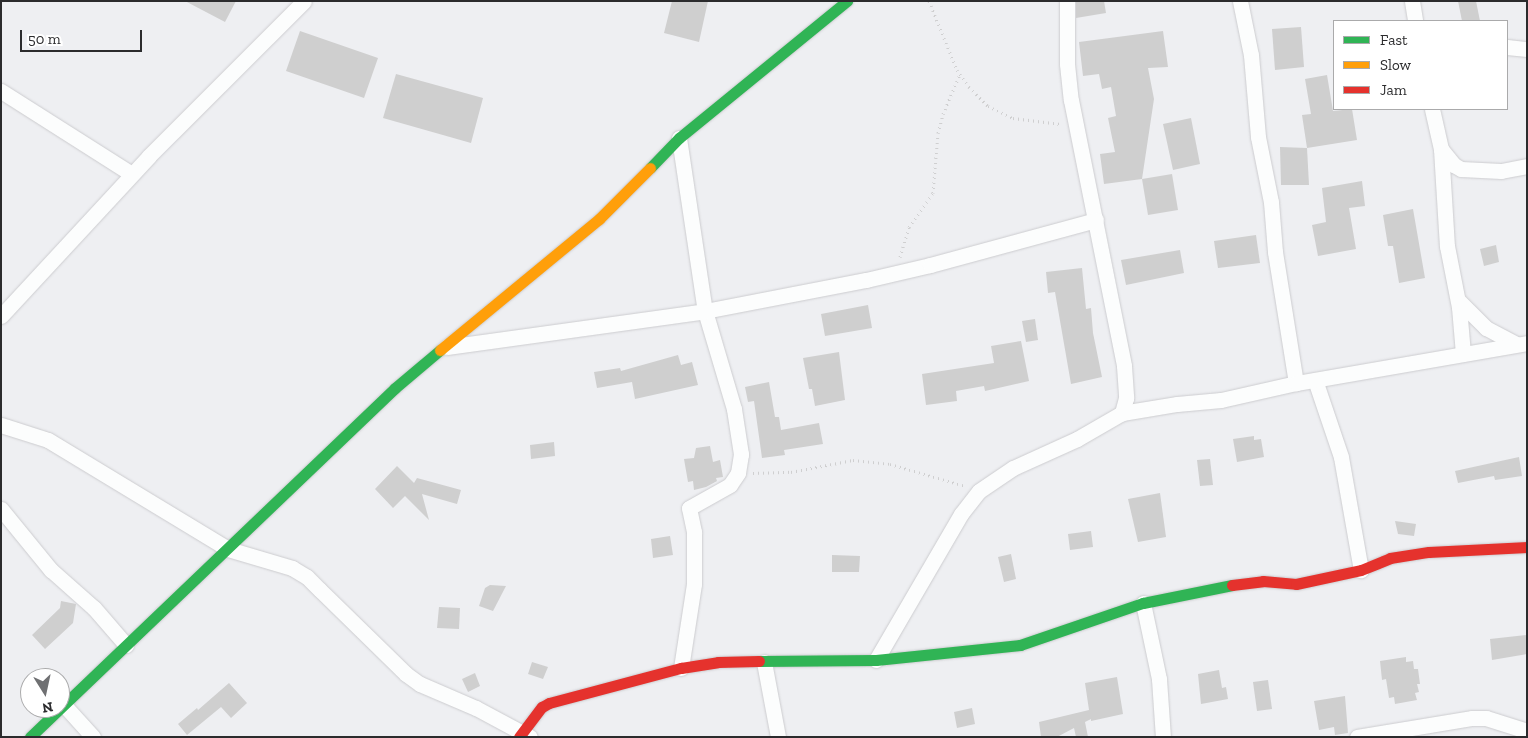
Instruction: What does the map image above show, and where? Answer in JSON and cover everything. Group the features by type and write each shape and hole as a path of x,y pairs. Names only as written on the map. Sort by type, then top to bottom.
{"street":[{"path":"1,316 132,174 304,1"},
{"path":"70,699 395,388 447,347 599,219 679,138 847,1"},
{"path":"1067,1 1067,64 1076,123 1124,366 1126,398 1122,413"},
{"path":"1240,1 1251,55 1258,137 1271,202 1275,252 1296,383"},
{"path":"1412,1 1415,20"},
{"path":"1508,47 1527,49"},
{"path":"1,91 132,174"},
{"path":"1432,110 1441,149 1447,246 1458,300 1463,354"},
{"path":"679,138 705,311 734,410 741,454 738,473 730,485 689,508 694,532 694,584 680,668"},
{"path":"1441,149 1454,165 1461,169 1501,171 1527,166"},
{"path":"447,347 705,311 897,273 1096,220"},
{"path":"1458,300 1486,328 1521,344"},
{"path":"876,660 961,514 980,490 1013,468 1077,439 1122,413 1177,404 1220,400 1296,383 1521,344"},
{"path":"1315,380 1341,457 1360,570"},
{"path":"1,425 48,440 228,549 292,568 307,577 406,674 420,684 524,735 542,707 548,703 680,668 718,662 876,660 1020,645 1143,603 1256,582 1296,584 1360,570 1390,558 1429,552 1527,547"},
{"path":"1,509 51,570 94,608 126,645"},
{"path":"1143,603 1160,679 1164,737"},
{"path":"764,662 778,737"},
{"path":"70,711 94,737"},
{"path":"30,737 50,718"},
{"path":"1357,737 1472,718 1486,718 1527,731"}],"path":[{"path":"929,1 960,74 969,87 988,106 1013,118 1041,123 1076,123"},
{"path":"897,273 901,250 909,227 932,193 938,133 942,114 949,94 960,74"},
{"path":"738,473 791,472 853,460 890,464 980,490"}],"building":[{"path":"185,1 236,1 225,22"},
{"path":"672,1 708,1 699,42 664,33"},
{"path":"1076,1 1104,1 1106,13 1076,18"},
{"path":"1458,1 1476,1 1480,20 1462,20"},
{"path":"1301,27 1304,67 1275,70 1272,29"},
{"path":"300,31 378,58 364,98 286,71"},
{"path":"1163,31 1168,67 1148,68 1154,99 1142,179 1104,184 1100,154 1115,152 1108,118 1116,116 1111,87 1102,89 1099,74 1083,76 1079,42"},
{"path":"396,74 483,98 471,143 383,118"},
{"path":"1327,75 1333,111 1352,110 1357,140 1307,148 1302,115 1311,114 1305,79"},
{"path":"1191,118 1200,164 1173,170 1163,124"},
{"path":"1280,147 1307,148 1309,185 1281,185"},
{"path":"1172,174 1178,210 1148,215 1142,179"},
{"path":"1362,181 1365,206 1349,208 1356,249 1318,256 1312,225 1326,222 1322,188"},
{"path":"1413,209 1425,278 1399,283 1393,246 1388,246 1383,215"},
{"path":"1256,235 1260,263 1218,268 1214,241"},
{"path":"1496,245 1499,262 1484,266 1480,249"},
{"path":"1180,250 1184,273 1126,285 1121,260"},
{"path":"1082,268 1086,309 1091,308 1093,333 1102,377 1071,384 1055,292 1048,293 1046,272"},
{"path":"868,305 872,328 825,336 821,314"},
{"path":"1035,319 1038,340 1026,342 1022,321"},
{"path":"1021,341 1029,381 985,391 984,386 956,391 957,401 926,405 922,374 994,363 991,346"},
{"path":"839,352 845,400 815,406 812,389 809,389 803,358"},
{"path":"678,355 681,365 692,362 698,385 635,399 632,382 597,388 594,372 620,368 621,371"},
{"path":"769,382 775,417 779,417 781,430 819,423 823,444 784,450 785,455 762,458 754,401 748,402 745,387"},
{"path":"1254,436 1254,440 1261,439 1264,457 1237,462 1233,439"},
{"path":"554,442 555,456 531,459 530,445"},
{"path":"710,446 713,462 720,460 723,477 716,478 717,481 706,487 694,490 693,481 688,482 684,459 694,458 696,448"},
{"path":"1519,457 1522,476 1495,480 1494,476 1458,483 1455,471"},
{"path":"1210,459 1213,485 1200,486 1197,460"},
{"path":"397,466 414,483 417,478 461,490 457,504 422,494 429,520 405,496 393,508 375,489"},
{"path":"1160,493 1166,537 1138,542 1128,499"},
{"path":"1395,521 1416,524 1414,536 1398,534"},
{"path":"1091,531 1093,547 1070,550 1068,534"},
{"path":"670,536 673,555 653,558 651,539"},
{"path":"1011,554 1016,579 1004,582 998,557"},
{"path":"832,555 860,556 859,572 832,572"},
{"path":"490,585 506,586 493,611 479,606 485,588"},
{"path":"61,601 76,604 73,623 45,649 32,635 60,608"},
{"path":"439,607 460,608 459,629 437,628"},
{"path":"1527,635 1527,654 1492,660 1490,639"},
{"path":"1406,657 1406,662 1413,661 1414,669 1418,669 1420,684 1417,684 1419,692 1415,693 1417,700 1395,704 1394,697 1389,698 1386,679 1382,680 1380,661"},
{"path":"532,662 548,667 543,679 528,674"},
{"path":"1219,670 1222,688 1226,687 1228,699 1201,704 1198,674"},
{"path":"475,673 480,686 468,692 462,679"},
{"path":"1117,677 1123,714 1091,721 1091,719 1085,722 1088,737 1076,737 1074,728 1057,737 1041,737 1039,722 1089,710 1085,683"},
{"path":"1268,680 1272,709 1257,711 1253,682"},
{"path":"229,683 247,703 231,718 221,707 187,735 178,724 197,708 198,710"},
{"path":"1345,696 1348,733 1335,735 1334,727 1319,730 1314,701"},
{"path":"972,708 975,724 957,728 954,712"}],"traffic: fast":[{"path":"650,168 679,138 847,1"},
{"path":"30,737 395,388 440,350"},
{"path":"759,661 876,660 1020,645 1143,603 1232,585"}],"traffic: slow":[{"path":"440,350 599,219 650,168"}],"traffic: jam":[{"path":"1232,585 1263,581 1296,584 1361,570 1390,558 1429,552 1527,547"},
{"path":"519,737 542,707 549,703 681,668 718,662 759,661"}]}
